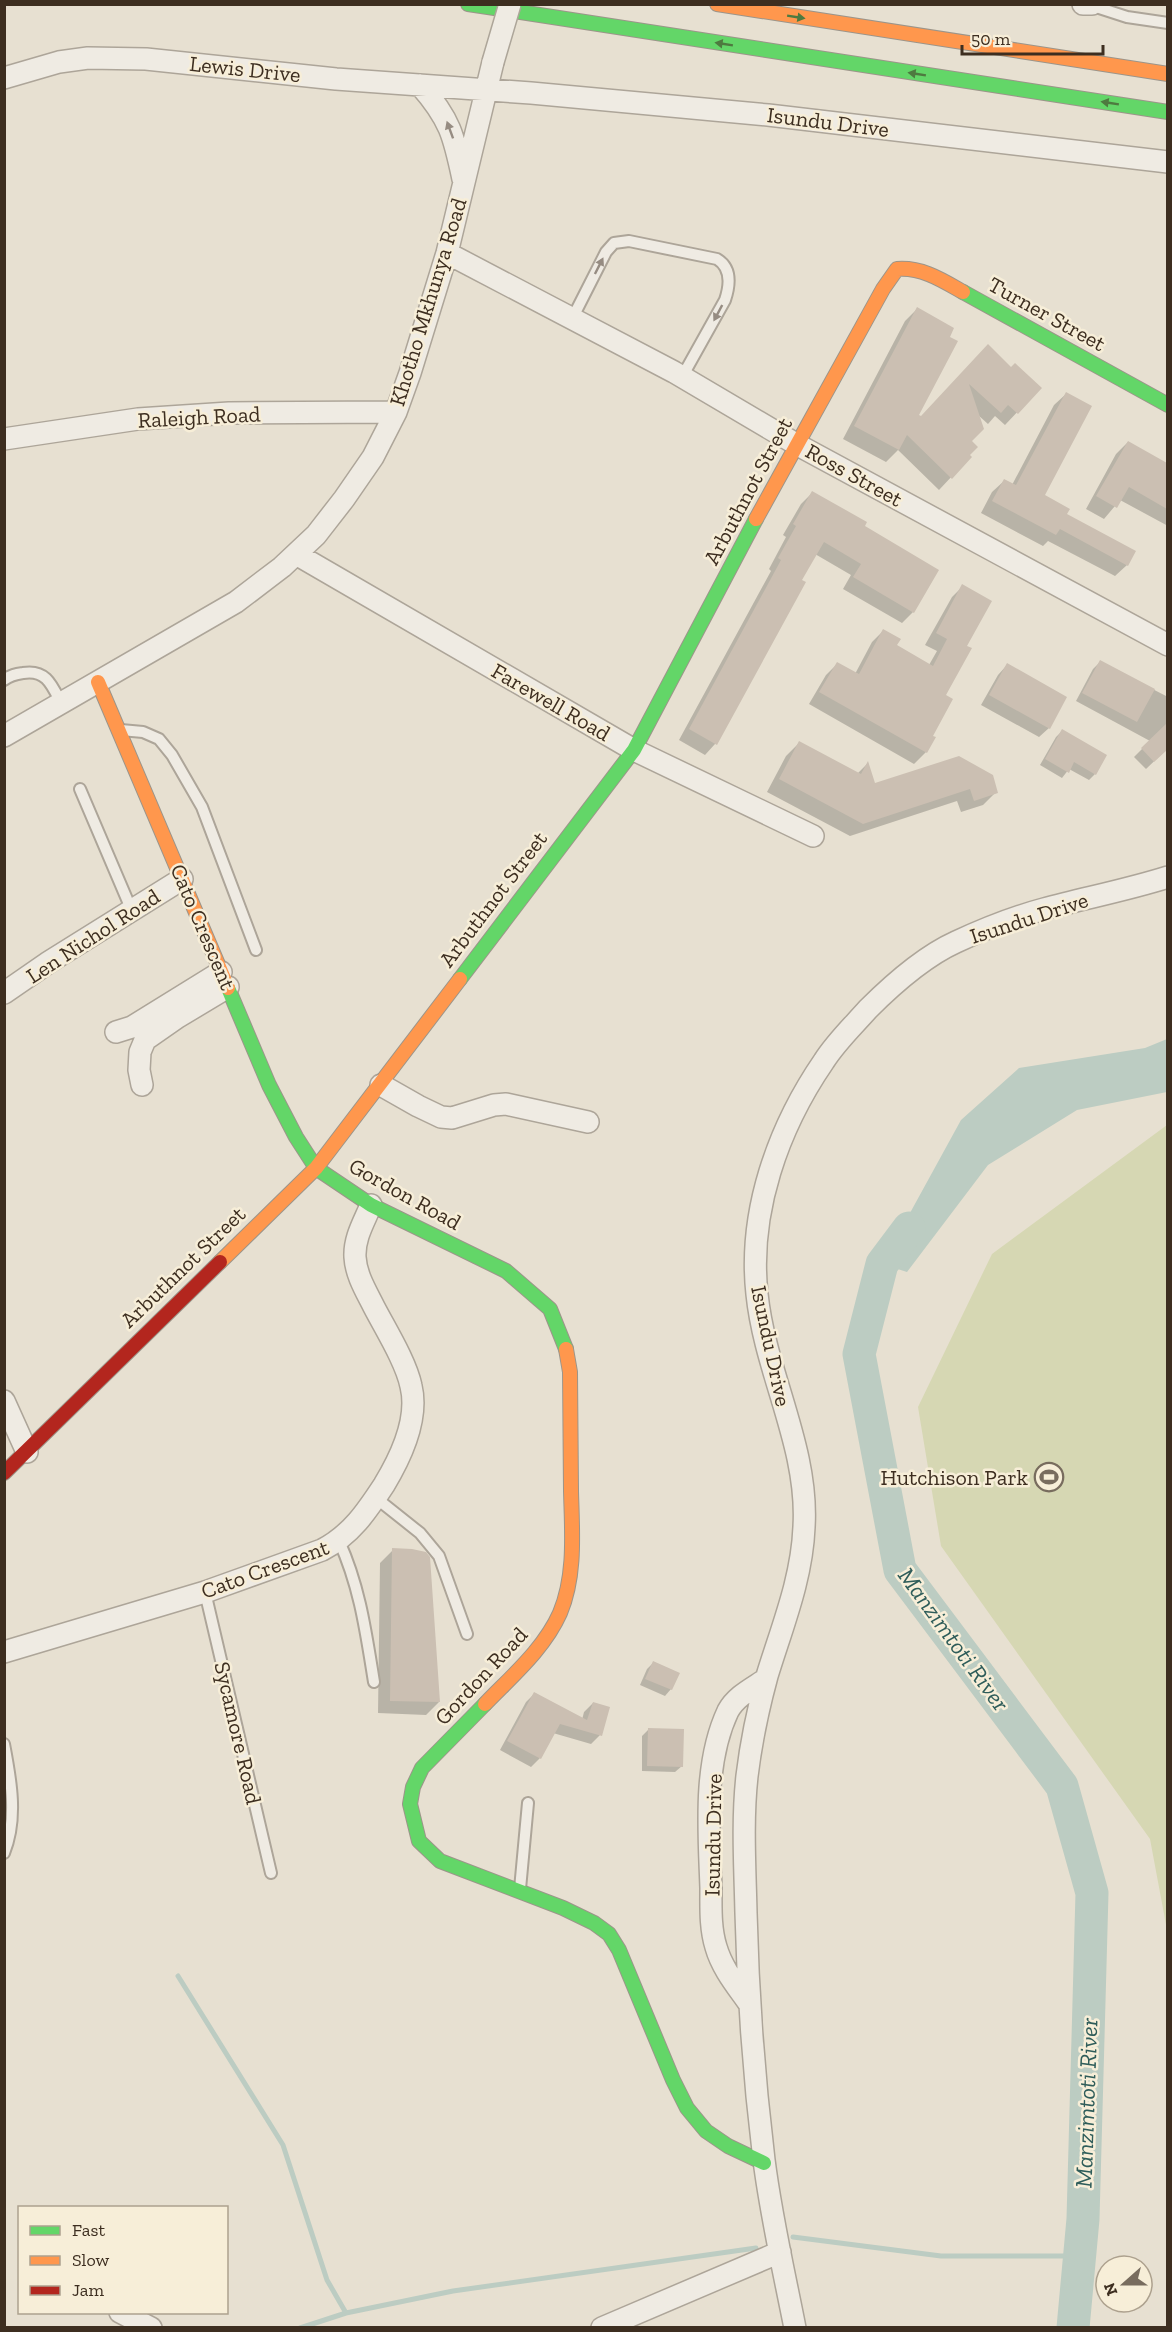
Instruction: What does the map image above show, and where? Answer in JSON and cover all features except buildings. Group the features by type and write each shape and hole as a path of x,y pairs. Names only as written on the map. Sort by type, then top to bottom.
{"main road":[{"path":"468,4 1167,112"},
{"path":"717,4 1167,74"},
{"path":"1144,71 1167,66"},
{"name":"Turner Street","path":"903,268 933,275 1167,405"},
{"name":"Arbuthnot Street","path":"4,1473 316,1168 634,750 796,444 883,289 897,269 903,268"},
{"name":"Cato Crescent","path":"98,682 269,1086 296,1137 316,1168"},
{"name":"Gordon Road","path":"316,1168 371,1205 506,1271 528,1288 550,1309 565,1342 570,1372 572,1552 568,1590 556,1620 530,1658 422,1768 413,1787 410,1803 419,1841 440,1861 594,1923 609,1934 619,1950 687,2108 706,2131 728,2146 764,2163"}],"street":[{"name":"Khotho Mkhunya Road","path":"4,736 237,602 316,535 344,499 373,457 396,412 447,253 493,62 510,4"},
{"name":"Lewis Drive","path":"4,78 59,62 88,58 146,59 336,79 487,90"},
{"path":"420,85 436,103 448,122 464,182"},
{"name":"Isundu Drive","path":"487,90 768,115 1167,162"},
{"name":"Ross Street","path":"447,253 682,377 796,444 1167,645"},
{"name":"Raleigh Road","path":"4,439 138,419 229,413 396,412"},
{"name":"Farewell Road","path":"296,554 634,750 813,836"},
{"name":"Isundu Drive","path":"795,2328 764,2163 748,2002 744,1836 747,1782 753,1736 766,1679 801,1562 805,1526 800,1469 770,1361 756,1294 756,1237 763,1196 785,1130 804,1091 826,1057 885,992 952,944 1014,918 1167,877"},
{"name":"Len Nichol Road","path":"4,993 182,879"},
{"path":"116,1032 132,1027 225,980"},
{"path":"142,1085 139,1070 140,1052 146,1040 225,980"},
{"path":"381,1084 441,1117 460,1117 494,1105 506,1104 588,1122"},
{"name":"Cato Crescent","path":"4,1652 205,1592 322,1550 339,1541 365,1514 392,1471 412,1419 411,1386 395,1346 357,1272 355,1255 357,1236 371,1205"},
{"path":"4,1401 27,1452"},
{"name":"Isundu Drive","path":"748,2002 720,1961 715,1945 712,1926 710,1812 713,1769 719,1735 729,1709 743,1694 766,1679"},
{"path":"602,2328 780,2252"},
{"path":"122,2314 151,2328"}],"lane":[{"path":"1088,5 1127,17 1167,23"},
{"path":"572,319 606,252 614,243 621,240 641,242 717,259 728,270 729,290 682,377"},
{"path":"4,680 17,674 39,673 51,681 62,703"},
{"path":"118,729 143,732 159,739 172,755 202,807 256,950"},
{"path":"80,789 132,911"},
{"path":"376,1498 420,1533 439,1556 467,1634"},
{"path":"339,1541 362,1608 374,1682"},
{"name":"Sycamore Road","path":"205,1592 271,1874"},
{"path":"4,1744 13,1815 11,1838 4,1853"},
{"path":"520,1892 520,1866 528,1803"}],"green space":[{"name":"Hutchison Park","path":"1167,1125 1167,1930 1150,1839 941,1546 918,1407 992,1254"}],"shaded area":[{"path":"1167,1039 1167,1092 1077,1110 988,1165 907,1272 882,1264 961,1120 1019,1068 1145,1048"}],"waterway":[{"name":"Manzimtoti River","path":"909,1228 882,1264 859,1354 900,1570 1062,1786 1092,1893 1083,2219 1073,2328"},
{"path":"178,1976 283,2145 327,2280 346,2313"},
{"path":"793,2237 941,2256 1079,2256"},
{"path":"300,2328 346,2313 453,2291 756,2248"}],"traffic: fast":[{"path":"468,4 1168,112"},
{"path":"963,292 1168,405"},
{"path":"460,979 634,750 756,519"},
{"path":"228,988 269,1085 296,1137 316,1168 371,1205 506,1271 550,1309 566,1349"},
{"path":"485,1704 422,1768 413,1787 410,1804 419,1841 440,1861 563,1908 594,1923 609,1934 619,1950 687,2108 706,2131 728,2146 764,2163"}],"traffic: slow":[{"path":"717,4 1168,74"},
{"path":"756,519 883,289 897,269 923,272 963,292"},
{"path":"98,682 228,988"},
{"path":"220,1262 316,1168 460,979"},
{"path":"485,1704 527,1662 545,1638 560,1613 569,1584 572,1537 570,1372 566,1349"}],"traffic: jam":[{"path":"4,1473 220,1262"}],"place":[{"name":"Hutchison Park","path":"1049,1477"}]}
